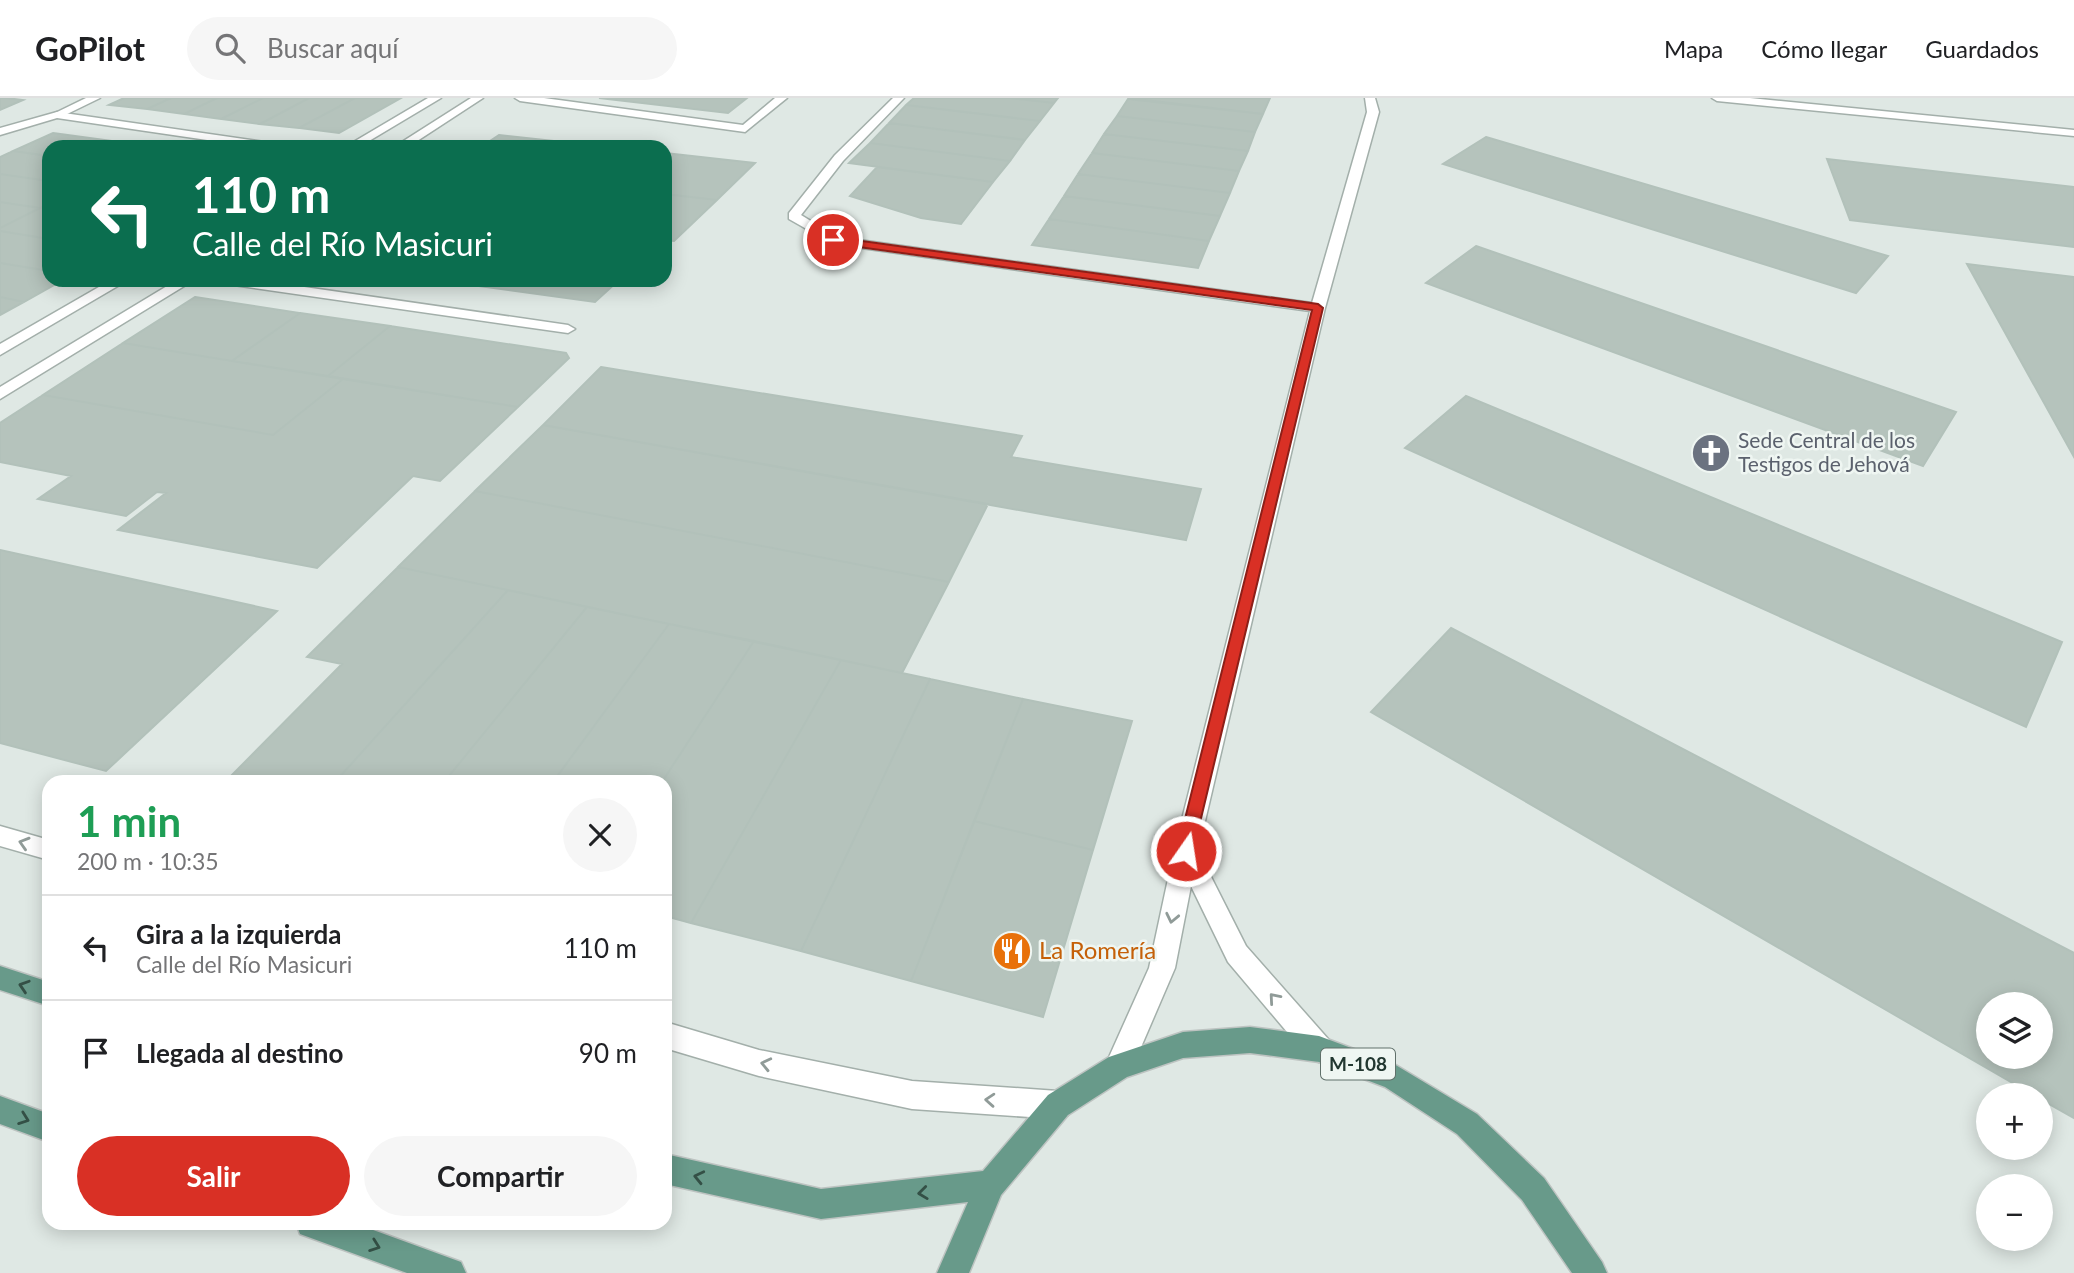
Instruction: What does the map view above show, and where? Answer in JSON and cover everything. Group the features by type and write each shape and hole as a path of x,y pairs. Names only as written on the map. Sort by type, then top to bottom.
{"main road":[{"path":"0,978 42,992"},
{"name":"M-108","path":"953,1273 991,1185 1058,1105 1119,1066 1183,1045 1250,1040 1319,1049 1394,1077 1467,1124 1534,1189 1591,1273"},
{"path":"0,1110 42,1125"},
{"path":"672,1171 821,1205 991,1185"},
{"path":"330,1230 450,1273"}],"street":[{"path":"0,132 57,115 95,98"},
{"path":"363,140 436,98"},
{"path":"411,140 478,98"},
{"path":"520,98 745,130 782,98"},
{"path":"899,98 839,158 794,216 833,240 1318,308"},
{"path":"1119,1066 1162,968 1186,851 1318,308 1373,112 1370,98"},
{"path":"1717,98 2074,133"},
{"path":"57,115 230,140"},
{"path":"0,350 109,287"},
{"path":"0,394 176,287"},
{"path":"275,287 568,330"},
{"path":"0,835 42,848"},
{"path":"1186,851 1237,954 1319,1049"},
{"path":"672,1037 759,1063 912,1095 1058,1105"}],"building":[{"path":"0,98 6,98 23,100 0,110"},
{"path":"124,98 171,98 147,109 109,105"},
{"path":"171,98 217,98 184,114 147,109"},
{"path":"217,98 263,98 221,119 184,114"},
{"path":"263,98 309,98 260,124 221,119"},
{"path":"309,98 355,98 299,128 260,124"},
{"path":"355,98 401,98 339,133 299,128"},
{"path":"599,98 747,98 728,113"},
{"path":"914,98 1010,98 1054,103 1040,121 906,105"},
{"path":"1010,98 1058,98 1054,103"},
{"path":"1128,98 1270,98 1263,114"},
{"path":"1128,99 1263,114 1255,132 1117,116"},
{"path":"906,105 1040,121 1025,140 889,123"},
{"path":"1117,116 1255,132 1248,151 1104,134"},
{"path":"889,123 1025,140 1010,161 870,143"},
{"path":"53,133 104,140 42,140 42,155 13,151"},
{"path":"1104,134 1248,151 1239,171 1092,153"},
{"path":"499,135 545,140 492,140"},
{"path":"1486,137 1888,256 1856,293 1443,164"},
{"path":"870,143 1010,161 993,182 849,163"},
{"path":"13,151 42,155 42,180 0,174 0,157"},
{"path":"1092,153 1239,171 1230,193 1078,174"},
{"path":"672,154 755,163 717,200 672,195"},
{"path":"1827,159 2074,187 2074,247 1850,220"},
{"path":"877,167 993,182 961,224 921,218 850,196"},
{"path":"0,174 42,180 40,208 0,202"},
{"path":"1078,174 1230,193 1220,216 1064,196"},
{"path":"672,195 717,200 674,241"},
{"path":"1064,196 1220,216 1209,241 1049,219"},
{"path":"0,202 40,208 0,228"},
{"path":"42,208 42,238 0,231 0,228"},
{"path":"1049,219 1209,241 1198,268 1032,245"},
{"path":"0,231 42,238 42,270 0,263"},
{"path":"1476,246 1956,412 1923,466 1426,283"},
{"path":"0,263 42,270 42,287 51,287 24,302 0,297"},
{"path":"1967,264 2074,277 2074,457"},
{"path":"486,287 611,287 595,302"},
{"path":"0,297 24,302 0,315"},
{"path":"195,297 300,313 232,361 123,343"},
{"path":"300,313 390,326 328,376 232,361"},
{"path":"390,326 566,353 569,358 518,407 328,376"},
{"path":"123,343 343,379 273,435 43,395"},
{"path":"601,367 1022,436 1011,457 1201,489 1186,540 543,425"},
{"path":"343,379 518,407 440,481 413,476 317,568 118,530 166,493 157,492 126,516 38,499 71,476 0,462 0,423 43,395 273,435"},
{"path":"1466,396 2062,642 2026,727 1405,448"},
{"path":"543,425 988,504 949,582 475,491"},
{"path":"475,491 949,582 902,673 398,567"},
{"path":"0,550 277,611 106,771 0,743"},
{"path":"398,567 508,590 341,775 232,775 342,664 307,657"},
{"path":"508,590 587,607 450,775 341,775"},
{"path":"587,607 669,624 558,775 450,775"},
{"path":"669,624 754,641 667,775 558,775"},
{"path":"1451,628 2074,953 2074,1118 2053,1106 2053,1083 2013,1083 1988,1069 2053,1069 2053,992 1976,992 1976,1062 1371,712"},
{"path":"754,641 841,660 691,923 672,918 672,775 667,775"},
{"path":"841,660 930,679 801,951 691,923"},
{"path":"930,679 1023,699 911,981 801,951"},
{"path":"1023,699 1132,721 1093,850 974,821"},
{"path":"974,821 1093,850 1043,1017 911,981"}],"place":[{"name":"Sede Central de los Testigos de Jehová","path":"1711,453"},
{"name":"La Romería","path":"1012,951"}],"route":[{"path":"833,240 1318,308 1186,851"}]}
